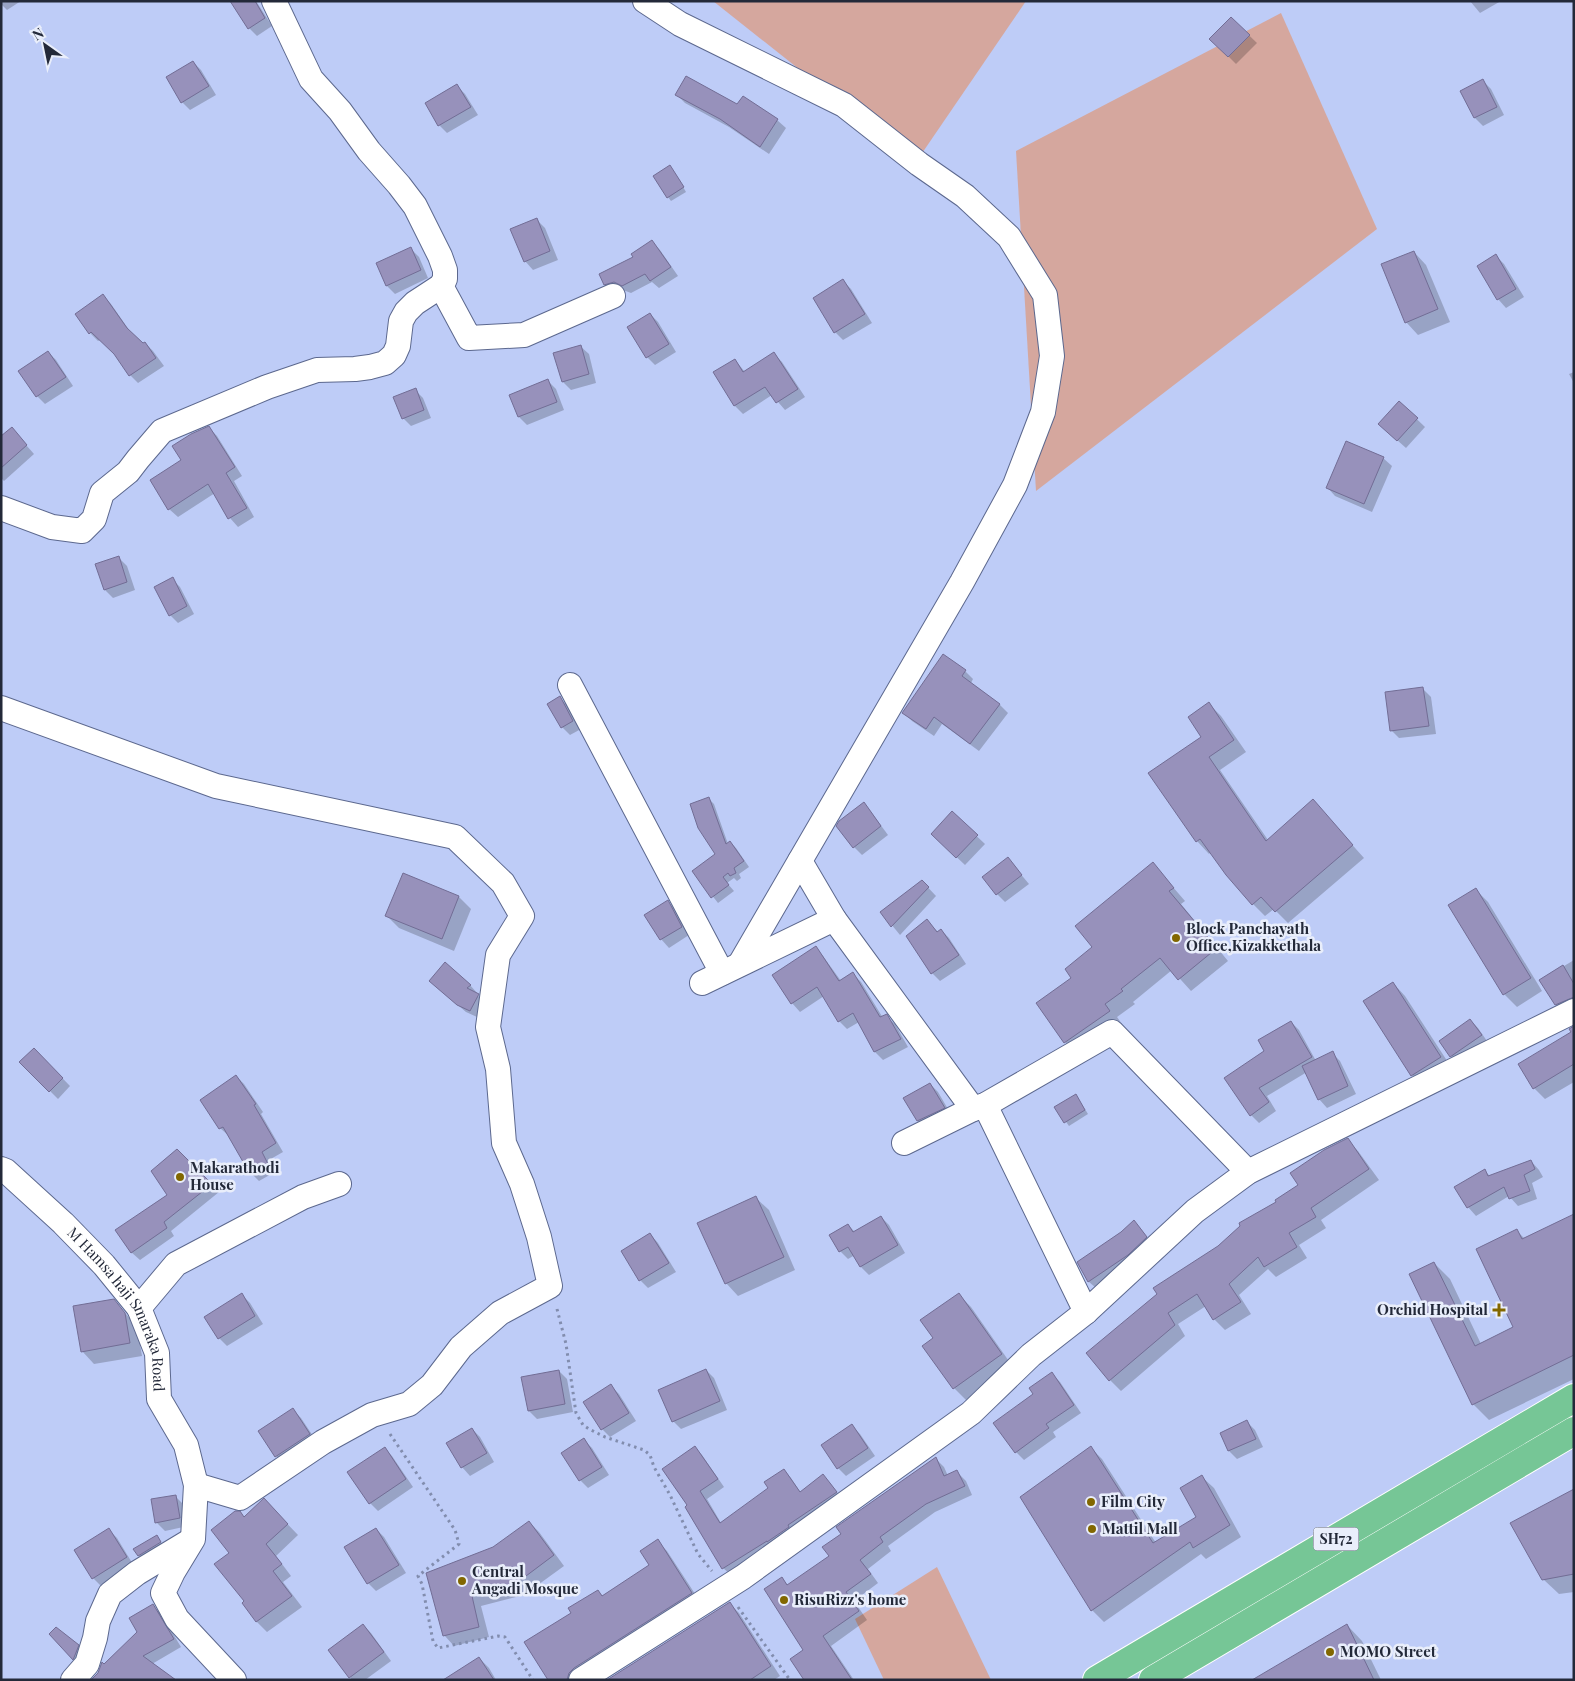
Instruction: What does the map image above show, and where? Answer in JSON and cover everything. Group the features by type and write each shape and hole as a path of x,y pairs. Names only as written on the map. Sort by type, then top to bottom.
{"main road":[{"name":"SH72","path":"1097,1680 1574,1398"},
{"name":"SH72","path":"1153,1680 1574,1431"}],"street":[{"path":"1,508 52,527 82,531 94,519 102,493 128,472 162,431 267,387 317,370 355,369 385,363 394,355 398,346 401,321 406,312 415,303 440,286 445,279 445,270 440,256 415,206 369,151 340,111 311,79 274,1"},
{"path":"645,1 680,24 844,105 919,164 965,196 1009,237 1045,295 1052,356 1043,412 1015,485 962,582 800,862 721,973"},
{"path":"440,286 469,338 524,335 613,296"},
{"path":"570,685 721,973"},
{"path":"1,708 216,786 455,837 503,883 522,916 498,955 488,1027 498,1069 504,1143 522,1184 539,1237 550,1286 500,1313 462,1347 432,1385 409,1404 377,1414 323,1442 240,1498 196,1484"},
{"path":"800,862 834,919 979,1107 1086,1312"},
{"path":"721,973 834,919"},
{"path":"581,1680 726,1588 971,1413 1031,1355 1086,1312 1195,1211 1248,1172 1574,1010"},
{"path":"904,1143 979,1107 1112,1032 1248,1172"},
{"name":"M Hamsa haji Smaraka Road","path":"1,1169 6,1171 63,1223 104,1265 139,1308 156,1353 159,1399 186,1445 196,1484 193,1539 163,1592 178,1619 234,1680"},
{"path":"139,1308 176,1264 303,1197 339,1184"},
{"path":"73,1680 87,1664 96,1638 98,1621 110,1594 137,1573 193,1539"}],"path":[{"path":"550,1286 566,1344 576,1413 584,1425 590,1429 606,1437 644,1450 650,1456 698,1554 726,1588 790,1680"},
{"path":"377,1414 455,1530 459,1544 418,1576 422,1584 433,1641 438,1648 498,1636 504,1637 533,1680"}],"shaded area":[{"path":"713,1 1026,1 916,162"},
{"path":"1281,13 1377,229 1036,491 1016,151"},
{"path":"937,1567 991,1680 884,1680 855,1619"}],"building":[{"path":"230,1 255,1 265,18 248,29"},
{"path":"1231,17 1250,35 1228,57 1209,39"},
{"path":"193,61 209,86 181,103 166,77"},
{"path":"686,76 737,104 743,96 778,119 760,147 720,119 675,95"},
{"path":"1483,79 1497,107 1474,118 1460,91"},
{"path":"457,84 471,107 438,126 425,103"},
{"path":"670,165 684,187 667,198 653,176"},
{"path":"537,218 550,251 524,262 510,229"},
{"path":"652,240 671,267 650,281 645,274 622,286 614,282 604,285 599,274 633,257 631,254"},
{"path":"411,247 421,270 386,286 376,263"},
{"path":"1414,251 1438,309 1405,323 1381,264"},
{"path":"1496,254 1516,289 1497,300 1477,266"},
{"path":"843,279 865,314 834,333 813,298"},
{"path":"103,294 127,328 143,343 145,342 156,358 129,376 114,354 91,332 89,334 75,314"},
{"path":"650,313 669,344 646,358 627,327"},
{"path":"581,345 589,374 562,382 553,353"},
{"path":"48,351 66,377 36,397 18,371"},
{"path":"774,352 798,389 776,403 765,387 734,406 713,372 735,359 743,372"},
{"path":"548,379 557,402 518,417 509,395"},
{"path":"416,388 424,410 402,419 393,397"},
{"path":"1399,401 1418,418 1397,441 1378,424"},
{"path":"209,426 235,467 226,473 247,508 228,519 208,484 168,510 150,480 181,460 172,446 191,434"},
{"path":"12,427 27,445 1,468 1,436"},
{"path":"1346,441 1384,457 1364,504 1326,488"},
{"path":"119,556 127,582 104,590 95,564"},
{"path":"173,577 187,606 169,616 154,587"},
{"path":"943,654 966,670 962,676 1000,704 970,744 934,717 926,729 902,713"},
{"path":"1423,687 1429,726 1390,731 1385,692"},
{"path":"560,696 573,721 561,728 547,704"},
{"path":"1209,702 1234,740 1209,757 1266,841 1313,799 1353,845 1275,912 1261,897 1252,905 1226,875 1200,839 1196,842 1148,773 1201,737 1188,717"},
{"path":"709,797 726,844 730,841 744,861 734,868 736,873 730,876 728,873 723,877 729,885 711,898 692,871 715,854 698,828 690,804"},
{"path":"864,802 881,826 853,848 836,826 839,821"},
{"path":"952,811 978,835 956,858 931,834"},
{"path":"1008,857 1022,875 996,895 982,877"},
{"path":"1153,862 1174,888 1169,891 1217,948 1178,980 1160,958 1121,989 1123,991 1105,1004 1110,1011 1064,1043 1036,1003 1071,978 1065,969 1092,947 1075,926"},
{"path":"403,873 459,896 442,939 385,916"},
{"path":"922,880 929,887 891,927 880,912"},
{"path":"1476,888 1531,978 1503,995 1448,905"},
{"path":"668,900 682,927 660,940 644,915"},
{"path":"927,919 937,932 941,929 959,955 931,974 906,936"},
{"path":"816,946 839,981 853,972 880,1017 887,1014 901,1039 874,1052 853,1013 838,1022 817,987 791,1004 772,975"},
{"path":"445,962 471,985 467,988 479,994 470,1011 457,1005 429,981"},
{"path":"1563,965 1574,984 1574,997 1555,1005 1539,980"},
{"path":"1393,982 1441,1057 1411,1076 1363,1001"},
{"path":"1470,1019 1482,1035 1450,1057 1439,1041"},
{"path":"1291,1021 1312,1057 1259,1088 1269,1102 1250,1116 1224,1078 1264,1051 1258,1040"},
{"path":"1574,1026 1574,1064 1533,1089 1518,1064 1571,1032 1569,1029"},
{"path":"34,1048 63,1078 49,1092 19,1062"},
{"path":"1333,1051 1348,1086 1318,1100 1302,1066"},
{"path":"236,1075 256,1104 254,1105 276,1143 262,1152 268,1164 250,1174 223,1127 219,1129 200,1100"},
{"path":"930,1083 945,1108 917,1121 903,1098"},
{"path":"1076,1094 1085,1110 1064,1123 1054,1107"},
{"path":"1348,1138 1369,1169 1311,1208 1316,1217 1289,1233 1297,1247 1264,1267 1258,1257 1229,1284 1241,1302 1213,1320 1197,1294 1168,1313 1175,1325 1109,1381 1086,1353 1157,1294 1153,1288 1218,1246 1240,1226 1239,1223 1276,1202 1275,1200 1298,1185 1290,1173 1324,1150"},
{"path":"177,1149 212,1184 164,1222 167,1228 131,1253 115,1230 167,1195 151,1171"},
{"path":"1531,1160 1535,1169 1524,1175 1530,1191 1509,1199 1504,1187 1467,1208 1454,1187 1485,1169 1488,1176"},
{"path":"756,1196 784,1257 725,1284 697,1223"},
{"name":"Orchid Hospital","path":"1574,1214 1574,1355 1472,1405 1409,1274 1434,1262 1475,1346 1513,1327 1476,1249 1517,1229 1522,1239"},
{"path":"881,1216 898,1245 860,1267 848,1247 839,1252 829,1235 848,1224 853,1232"},
{"path":"1134,1220 1147,1237 1128,1255 1088,1282 1077,1262 1121,1232"},
{"path":"650,1233 669,1263 639,1281 621,1251"},
{"path":"242,1293 255,1316 218,1339 204,1317"},
{"path":"959,1293 1002,1354 953,1389 922,1346 933,1338 920,1320"},
{"path":"114,1299 125,1313 130,1343 81,1352 73,1306"},
{"path":"706,1369 720,1401 672,1422 658,1390"},
{"path":"559,1370 565,1404 528,1411 521,1377"},
{"path":"1052,1372 1074,1405 1046,1424 1049,1428 1015,1453 993,1423 1033,1394 1029,1388"},
{"path":"611,1384 629,1413 601,1430 583,1402"},
{"path":"293,1408 310,1434 275,1457 258,1431"},
{"path":"1247,1420 1256,1439 1228,1451 1220,1433"},
{"path":"852,1424 868,1448 837,1469 821,1445"},
{"path":"472,1428 487,1453 461,1468 446,1443"},
{"path":"584,1438 602,1467 579,1481 561,1453"},
{"path":"695,1446 718,1479 700,1491 720,1523 768,1488 764,1482 784,1469 800,1492 823,1474 837,1492 788,1525 789,1527 767,1542 722,1569 685,1507 687,1505 662,1469"},
{"name":"Mattil Mall","path":"1091,1446 1153,1543 1196,1517 1180,1488 1202,1475 1230,1525 1193,1548 1190,1542 1091,1611 1020,1497"},
{"path":"385,1447 406,1479 369,1504 347,1472"},
{"path":"936,1457 944,1476 957,1470 965,1486 926,1504 880,1537 883,1542 860,1560 871,1574 846,1592 859,1611 823,1636 852,1680 804,1680 790,1659 803,1650 764,1589 782,1577 787,1585 829,1556 822,1547 841,1534 836,1527"},
{"path":"1574,1489 1574,1574 1542,1580 1510,1523"},
{"path":"176,1495 180,1518 155,1523 151,1499"},
{"path":"264,1498 288,1524 266,1544 282,1564 273,1571 292,1596 256,1622 242,1603 244,1601 214,1564 229,1553 211,1530 235,1511 240,1511 244,1517"},
{"path":"529,1521 554,1555 514,1585 472,1596 479,1627 443,1636 426,1573 493,1547"},
{"path":"109,1528 127,1557 92,1579 74,1550"},
{"path":"376,1528 399,1565 367,1584 344,1547"},
{"path":"157,1535 161,1542 138,1556 133,1549"},
{"path":"658,1539 692,1593 574,1668 569,1673 567,1680 548,1680 524,1642 571,1613 568,1608 598,1590 602,1596 649,1565 640,1551"},
{"path":"730,1602 771,1666 750,1680 607,1680"},
{"path":"153,1604 174,1639 143,1656 176,1680 91,1680 98,1673 102,1662 104,1664 137,1632 129,1618"},
{"path":"363,1624 384,1652 349,1678 328,1650"},
{"name":"MOMO Street","path":"1347,1624 1374,1680 1252,1680"},
{"path":"56,1627 79,1645 73,1660 49,1634"},
{"path":"479,1657 494,1680 443,1680"}],"place":[{"name":"Block Panchayath Office,Kizakkethala","path":"1176,938"},
{"name":"Makarathodi House","path":"180,1177"},
{"name":"Orchid Hospital","path":"1499,1310"},
{"name":"Film City","path":"1091,1502"},
{"name":"Mattil Mall","path":"1092,1529"},
{"name":"Central Angadi Mosque","path":"462,1581"},
{"name":"RisuRizz's home","path":"784,1600"},
{"name":"MOMO Street","path":"1330,1652"}]}
